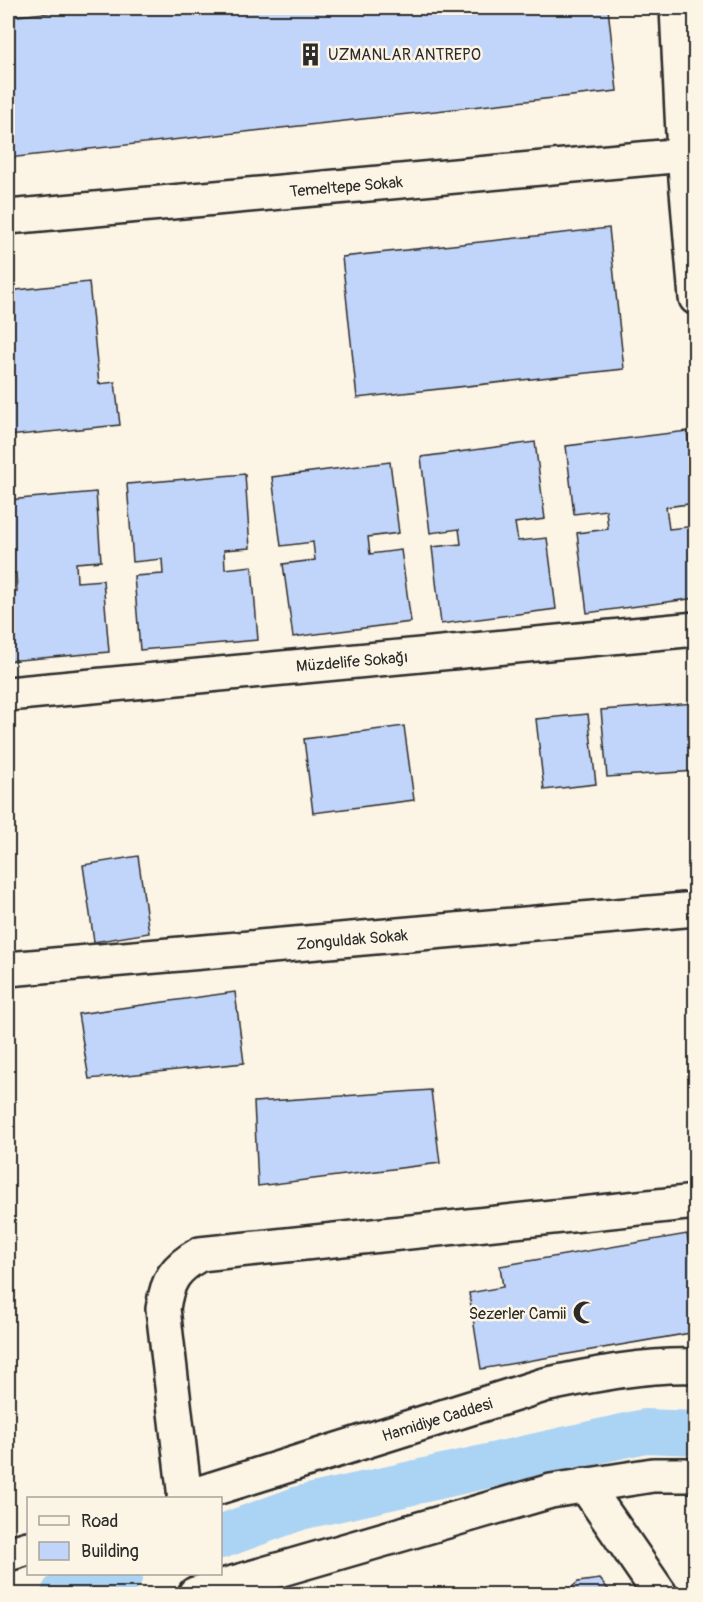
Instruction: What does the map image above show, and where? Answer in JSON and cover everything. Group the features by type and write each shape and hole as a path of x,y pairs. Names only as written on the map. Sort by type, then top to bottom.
{"street":[{"path":"677,8 684,155 696,298"},
{"name":"Temeltepe Sokak","path":"8,217 684,155"},
{"name":"Müzdelife Sokağı","path":"8,694 696,629"},
{"name":"Zonguldak Sokak","path":"8,969 696,909"},
{"path":"184,1497 163,1309 165,1291 173,1275 184,1263 200,1254 696,1202"},
{"name":"Hamidiye Caddesi","path":"187,1497 544,1385 602,1373 679,1365 696,1366"},
{"path":"195,1594 259,1586 551,1491 653,1475 696,1475"},
{"path":"585,1485 660,1594"},
{"path":"8,1554 27,1548"}],"building":[{"name":"UZMANLAR ANTREPO","path":"92,8 608,8 617,91 8,158 8,17"},
{"path":"609,228 624,369 357,398 342,257"},
{"path":"89,282 99,384 115,382 120,425 8,436 8,291"},
{"path":"687,431 696,503 666,507 669,529 696,526 696,598 587,613 577,533 608,529 606,510 574,514 566,446"},
{"path":"535,442 545,519 515,523 518,541 547,538 556,609 441,624 432,547 461,544 459,529 430,533 421,457"},
{"path":"390,462 399,533 368,537 370,554 401,550 411,622 293,637 283,564 315,560 313,542 281,546 272,477"},
{"path":"245,474 250,548 224,550 225,569 252,566 258,640 140,650 134,576 163,574 162,559 133,562 127,484"},
{"path":"96,492 101,561 76,563 77,582 103,580 109,652 8,661 8,592 17,591 16,573 8,574 8,500"},
{"path":"695,703 696,771 607,777 601,710"},
{"path":"588,714 596,784 544,790 536,719"},
{"path":"404,726 414,800 313,813 304,739"},
{"path":"138,856 149,933 94,942 83,865"},
{"path":"235,992 244,1063 89,1079 78,1014"},
{"path":"431,1090 440,1163 258,1186 254,1102"},
{"name":"Sezerler Camii","path":"687,1234 696,1283 696,1332 481,1369 469,1293 503,1287 500,1266"},
{"path":"600,1579 612,1594 564,1594 578,1582"}],"waterway":[{"path":"222,1536 300,1508 645,1431 696,1433"},
{"path":"63,1594 118,1575"}],"place":[{"name":"UZMANLAR ANTREPO","path":"310,54"},
{"name":"Sezerler Camii","path":"584,1313"}]}
